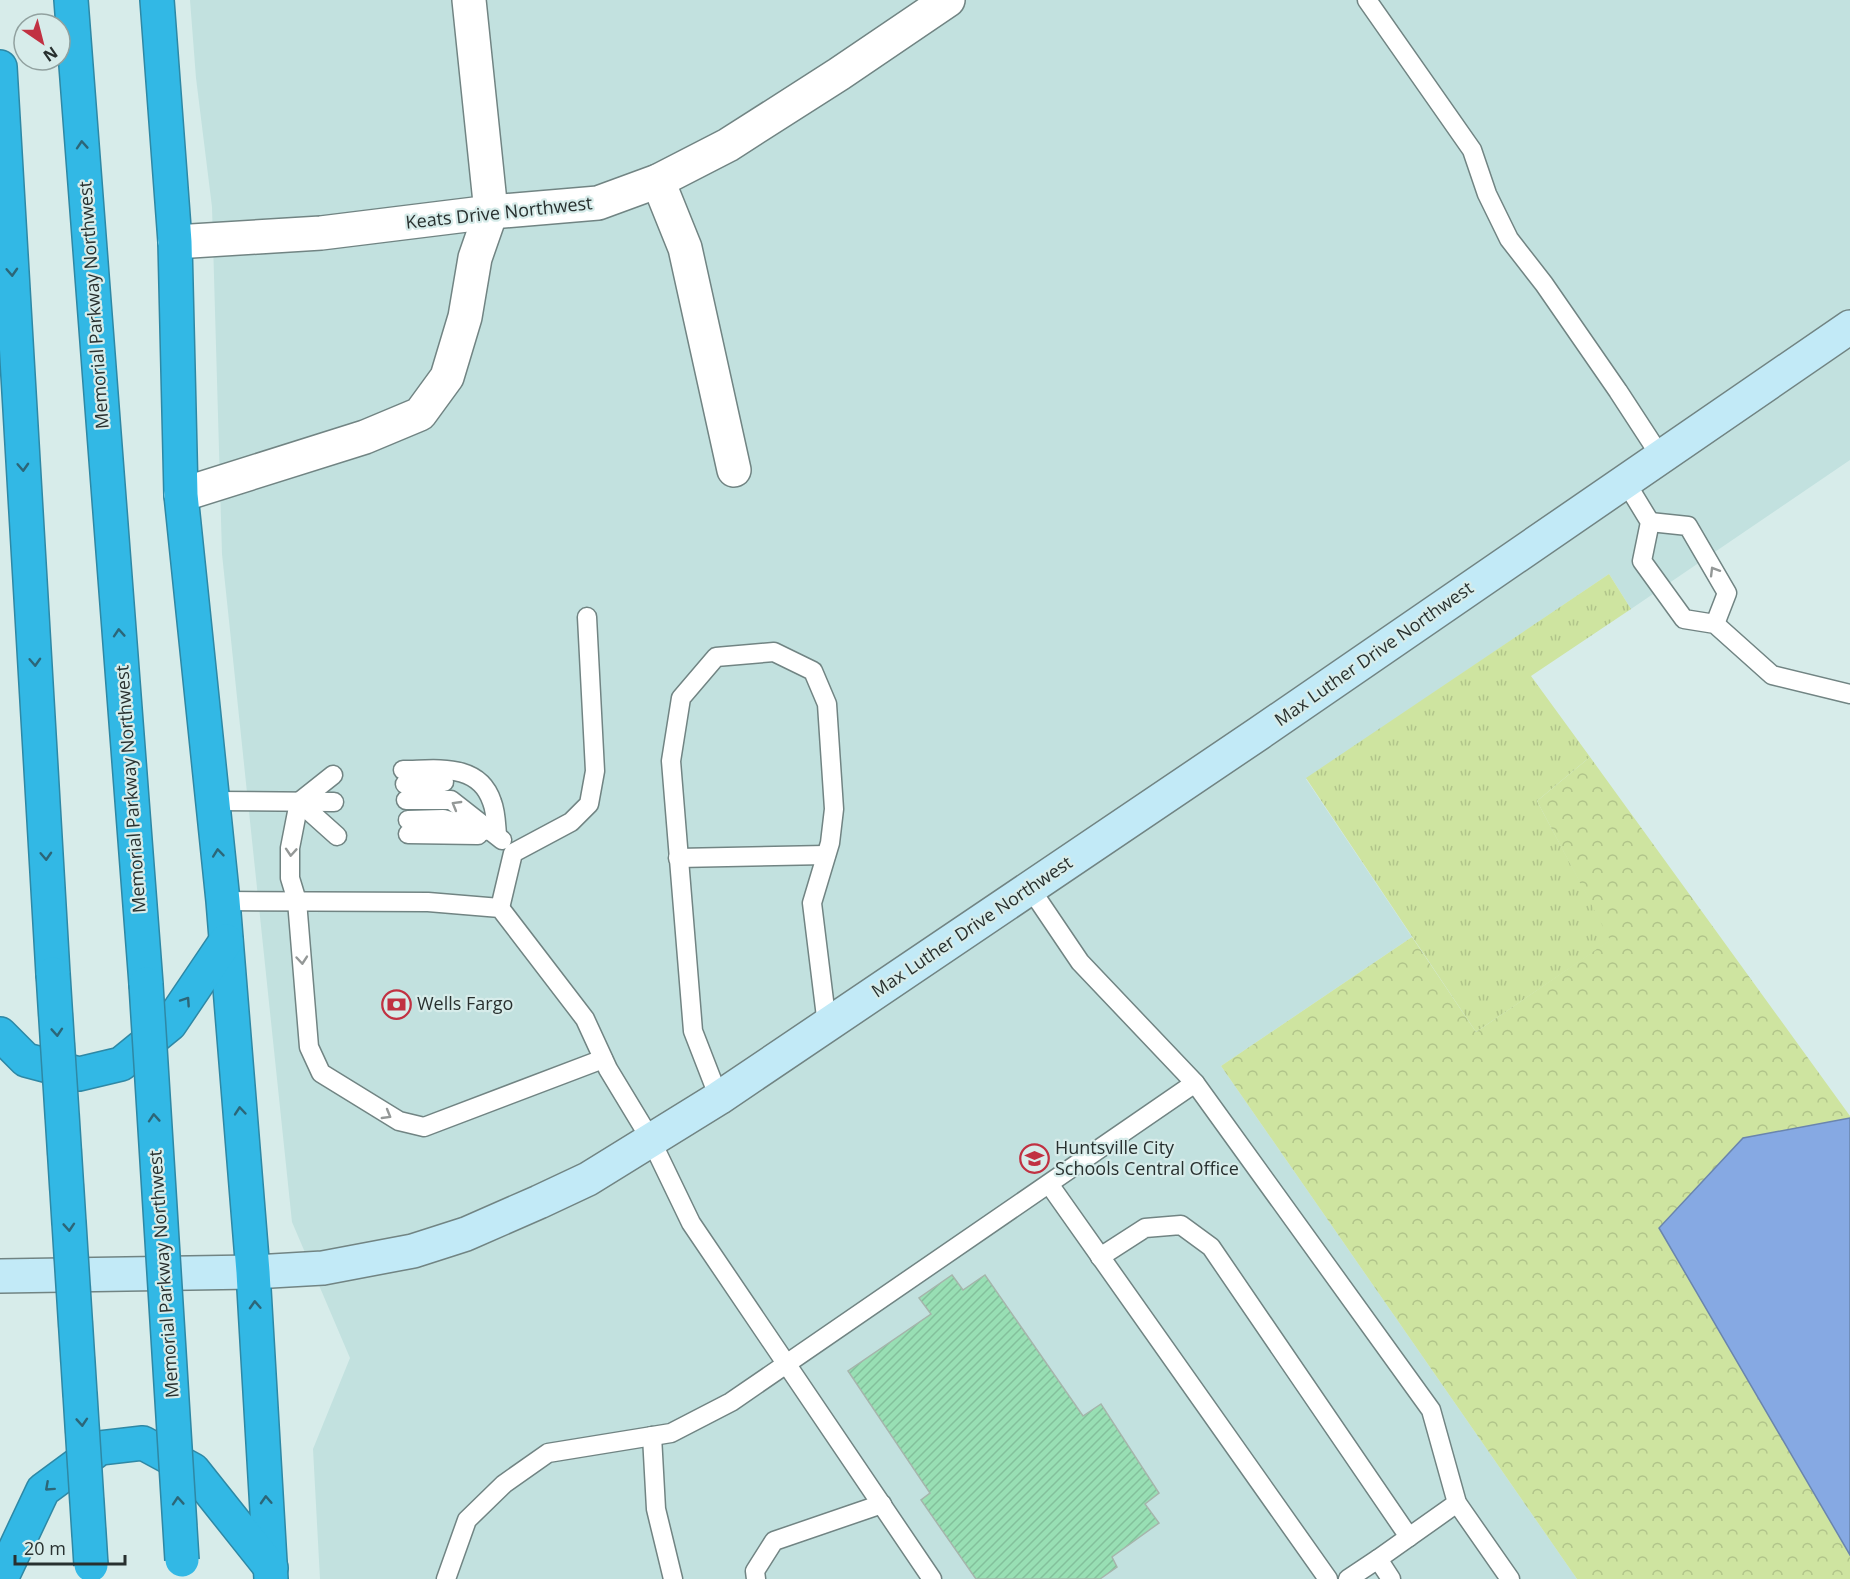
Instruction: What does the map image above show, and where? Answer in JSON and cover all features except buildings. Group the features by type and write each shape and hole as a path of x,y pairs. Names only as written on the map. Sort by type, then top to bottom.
{"highway":[{"name":"Memorial Parkway Northwest","path":"71,0 146,984 183,1569"},
{"path":"157,0 175,242 181,495 223,901 253,1272 271,1573"},
{"path":"0,67 53,974 92,1572"},
{"path":"0,1034 26,1059 79,1074 121,1064 170,1024 226,940"},
{"path":"1,1579 43,1490 100,1448 143,1443 193,1470 271,1573"}],"street":[{"path":"181,495 365,437 420,414 447,377 465,317 475,258 491,212 469,0"},
{"name":"Keats Drive Northwest","path":"175,242 321,233 491,212 598,203 658,181 728,145 839,74 948,0"},
{"path":"658,181 685,248 734,470"},
{"name":"Max Luther Drive Northwest","path":"0,1276 253,1272 323,1268 413,1251 456,1237 578,1184 718,1098 827,1025 1277,721 1850,327"}],"lane":[{"path":"1367,0 1472,150 1487,194 1509,238 1544,284 1661,457"},
{"path":"1625,481 1650,522 1642,561 1683,619 1715,624 1772,675 1850,694"},
{"path":"1650,522 1688,526 1727,592 1715,624"},
{"path":"500,908 513,853 571,822 589,804 596,771 587,617"},
{"path":"718,1098 693,1031 670,761 681,698 716,657 774,651 813,671 827,704 834,809 830,843 812,903 827,1025"},
{"path":"497,835 492,801 481,782 460,770 405,785 451,800 497,835 513,853"},
{"path":"213,801 299,802 335,789 299,802"},
{"path":"299,802 336,829"},
{"path":"299,802 290,848 290,878 297,901 309,1047 321,1073 399,1121 424,1127 603,1059"},
{"path":"408,827 443,819 497,835"},
{"path":"678,858 826,855"},
{"path":"1030,888 1080,962 1195,1083 1431,1410 1457,1503 1510,1579"},
{"path":"223,901 428,902 500,908 585,1019 603,1059 651,1140 691,1222 932,1579"},
{"path":"446,1579 467,1520 504,1484 548,1453 671,1433 731,1402 1195,1083"},
{"path":"1049,1184 1328,1579"},
{"path":"1100,1257 1145,1228 1181,1225 1211,1247 1409,1537"},
{"path":"652,1436 656,1509 673,1579"},
{"path":"1348,1579 1457,1503"},
{"path":"756,1579 755,1571 774,1541 882,1504"},
{"path":"1378,1558 1391,1579"}],"shaded area":[{"path":"190,0 1850,0 1850,460 1631,609 1609,574 1306,779 1412,937 1221,1066 1577,1579 320,1579 313,1449 350,1358 292,1222 222,554 212,207 196,78"}],"green space":[{"path":"1609,574 1631,609 1531,676 1590,757 1537,801 1611,940 1476,1032 1306,778"},
{"path":"1590,757 1850,1116 1850,1118 1743,1138 1659,1228 1850,1555 1850,1579 1577,1579 1221,1066 1412,937 1476,1032 1610,940 1537,801"}],"water":[{"path":"1850,1118 1850,1555 1659,1228 1743,1138"}],"place":[{"name":"Wells Fargo","path":"396,1004"},
{"name":"Huntsville City Schools Central Office","path":"1034,1158"}]}
